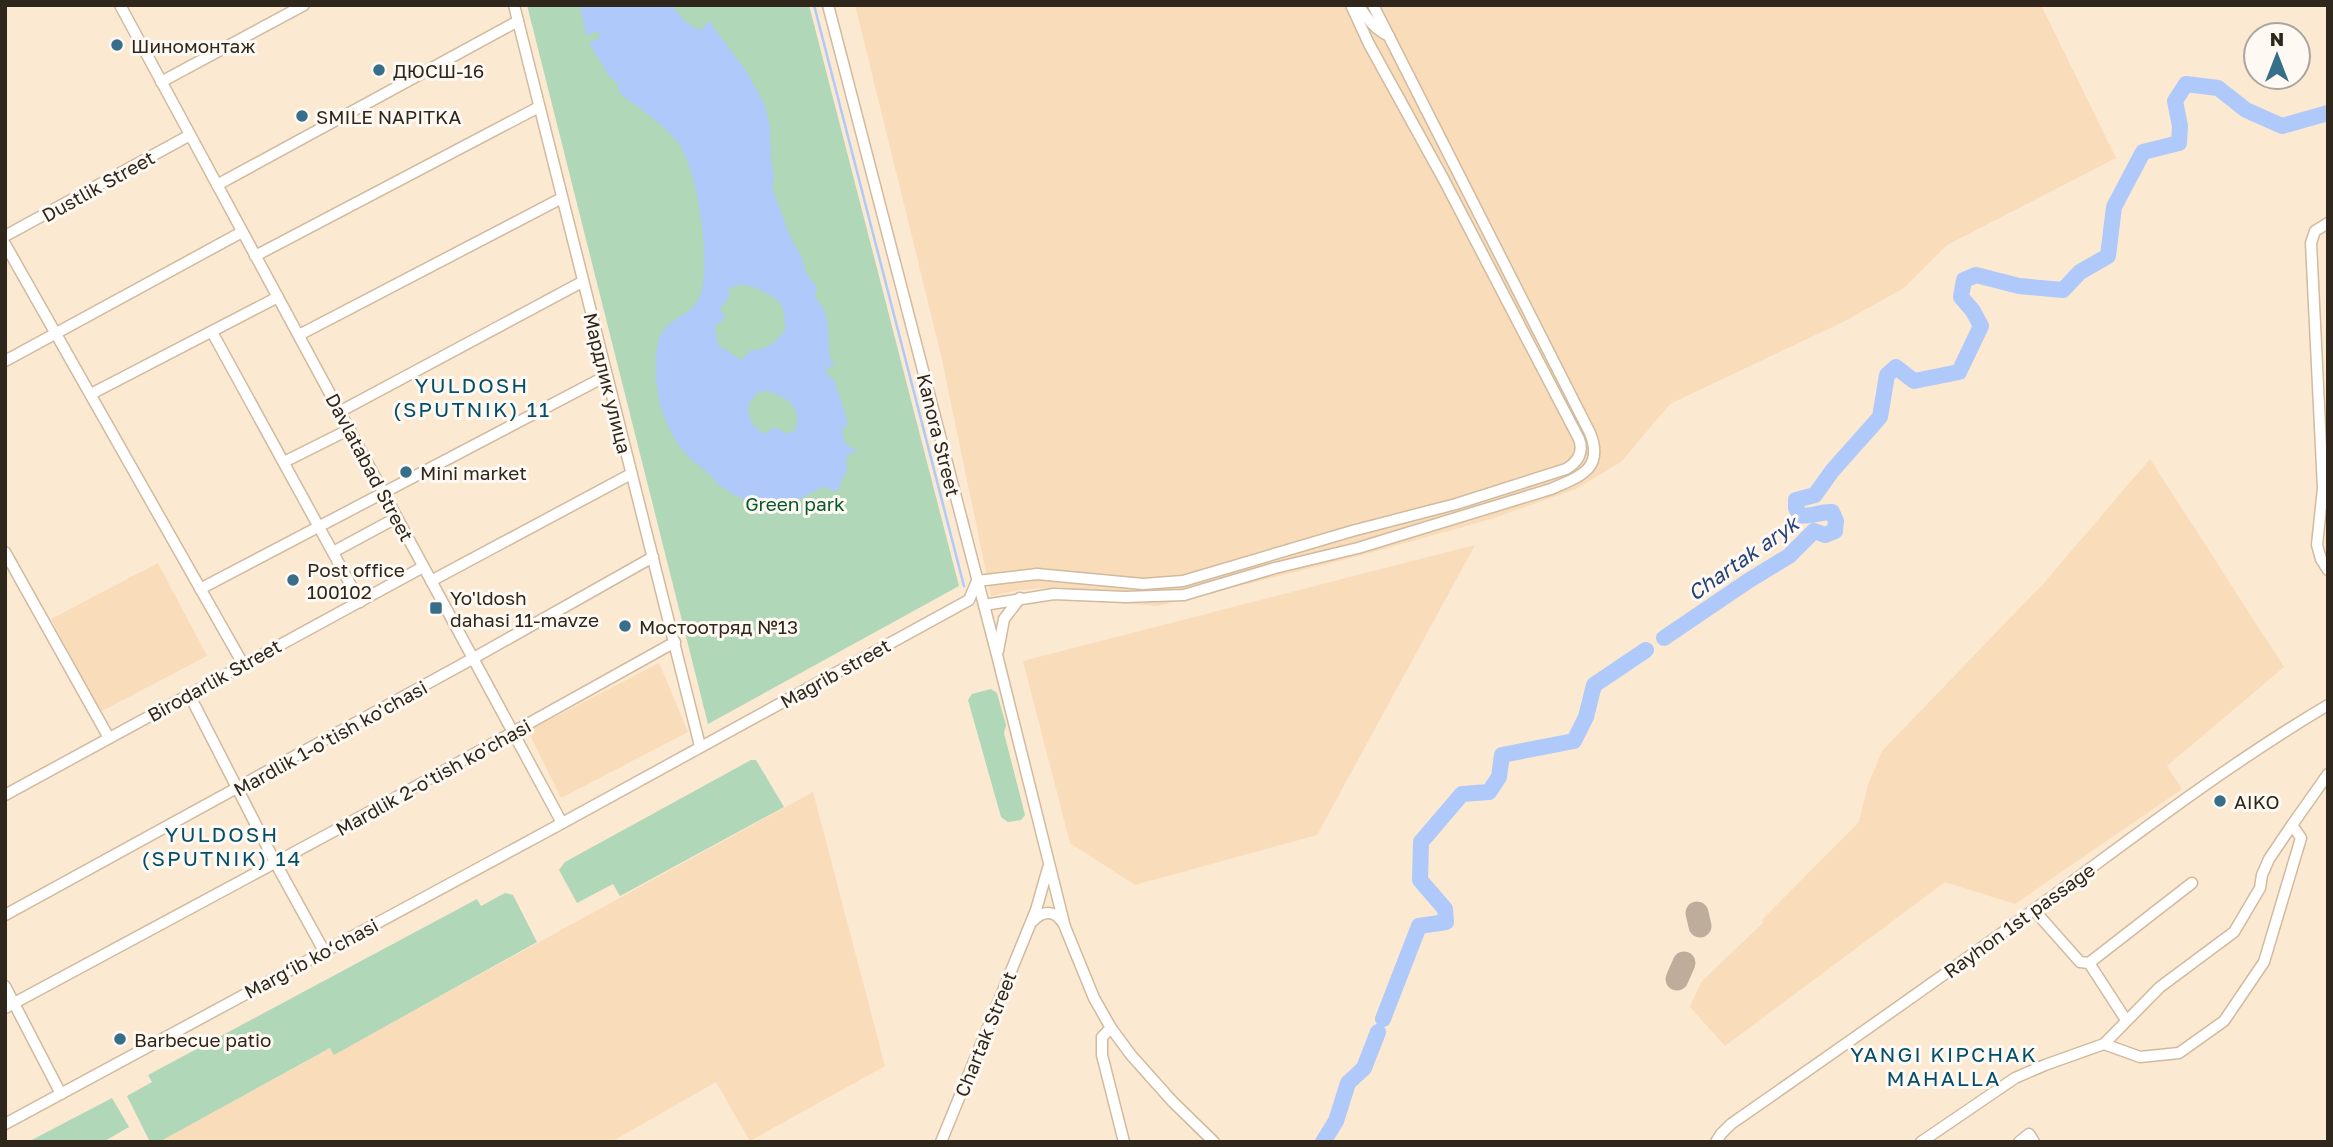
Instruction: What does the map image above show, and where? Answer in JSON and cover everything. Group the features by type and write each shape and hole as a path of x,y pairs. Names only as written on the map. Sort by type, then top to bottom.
{"street":[{"path":"120,5 190,135"},
{"path":"161,82 304,5"},
{"name":"Мардлик улица","path":"514,5 700,746"},
{"name":"Kanora Street","path":"828,5 997,654 1065,927 1094,998 1111,1028 1164,1092 1214,1142"},
{"path":"1351,5 1370,47 1444,180 1579,439 1581,453 1575,463 1566,469 1456,504 1352,531 1183,581 1143,584 1037,574 977,581 969,600 984,605 1020,598 1068,594 1125,597 1184,595 1284,565 1358,548 1551,489 1578,478 1590,468 1594,456 1590,433 1373,5"},
{"path":"1358,5 1378,31 1390,36"},
{"path":"217,185 518,21"},
{"path":"255,256 539,107"},
{"name":"Davlatabad Street","path":"190,135 562,824"},
{"name":"Dustlik Street","path":"5,236 190,135"},
{"path":"299,335 562,198"},
{"path":"2328,223 2315,231 2311,243 2325,486 2317,545 2320,559 2328,570"},
{"path":"5,361 242,232"},
{"path":"5,244 243,664"},
{"path":"341,411 582,282"},
{"path":"91,394 278,298"},
{"path":"212,332 360,602"},
{"path":"200,589 318,526 384,495 606,376"},
{"path":"284,462 350,429"},
{"path":"1581,453 1594,456"},
{"path":"431,582 631,474"},
{"path":"1456,504 1460,517"},
{"path":"333,552 396,518"},
{"path":"1352,531 1358,548"},
{"path":"5,552 109,738"},
{"name":"Mardlik 1-o'tish ko'chasi","path":"5,915 238,789 653,556"},
{"name":"Birodarlik Street","path":"5,795 423,568"},
{"path":"997,654 1004,620 1020,598"},
{"name":"Magrib street","path":"562,824 969,600"},
{"name":"Mardlik 2-o'tish ko'chasi","path":"10,1006 512,734 675,642"},
{"path":"189,694 324,951"},
{"name":"Rayhon 1st passage","path":"1716,1142 1731,1124 2034,910 2169,809 2240,760 2328,705"},
{"path":"1921,1142 2015,1078 2104,1044 2160,987 2234,932 2260,888 2269,859 2328,774"},
{"name":"Marg‘ib ko‘chasi","path":"5,1124 562,824"},
{"path":"2104,1044 2140,1057 2179,1053 2224,1021 2264,962 2301,838 2292,825"},
{"name":"Chartak Street","path":"941,1142 1029,927 1044,886 1048,864"},
{"path":"2034,910 2080,962 2089,963 2192,883"},
{"path":"1029,927 1037,917 1048,913 1058,916 1065,927"},
{"path":"2089,963 2126,1020"},
{"path":"5,986 10,1006 61,1094"},
{"path":"1111,1028 1102,1037 1102,1055 1124,1142"},
{"path":"2019,1142 2029,1134 2034,1142"}],"shaded area":[{"path":"855,5 2041,5 2116,158 1947,245 1904,288 1845,321 1670,404 1621,462 1576,489 1491,519 1359,556 1158,606 1102,602 1061,587 1020,590 991,596 941,355"},
{"path":"2150,459 2284,667 2167,766 2182,789 2015,904 1945,882 1725,1046 1690,1007 1701,982 1764,922 1762,920 1859,822 1868,785 1882,751 2043,584"},
{"path":"1475,545 1317,835 1135,885 1070,843 1023,661"},
{"path":"158,563 207,656 100,712 51,619"},
{"path":"659,663 688,732 561,798 528,731"},
{"path":"813,792 885,1066 750,1141 716,1082 611,1142 159,1142 331,1048 335,1054"}],"green space":[{"name":"Green park","path":"527,5 809,5 959,586 708,724"},
{"path":"991,689 997,693 1006,725 1004,733 1025,815 1021,820 1008,822 1001,817 968,700 972,694"},
{"path":"751,760 756,760 784,807 620,896 613,884 577,903 559,870 565,862"},
{"path":"505,893 513,895 537,942 334,1055 330,1048 159,1142 150,1142 127,1096 152,1082 148,1075 477,899 481,906"},
{"path":"112,1098 129,1127 103,1142 28,1142"}],"water":[{"path":"580,5 672,5 685,20 701,30 709,21 746,71 764,103 770,127 774,177 772,188 806,273 817,287 815,298 821,304 827,319 831,361 836,364 826,369 828,376 834,379 848,423 842,431 845,443 854,450 860,449 846,456 847,471 839,489 834,491 825,487 780,508 759,505 718,484 687,456 670,430 657,390 657,348 669,324 694,305 703,284 704,243 697,197 686,157 679,144 658,123 619,92 618,84 609,76 589,43 601,37 596,31 586,36","holes":["740,285 754,287 775,298 784,310 785,323 785,331 774,342 762,349 751,350 741,360 718,345 715,325 725,317 720,309 729,297 729,288","766,391 780,396 795,409 795,430 785,434 778,428 772,428 763,433 753,424 749,416 749,403 758,392"]}],"waterway":[{"path":"814,5 964,586"},
{"name":"Chartak aryk","path":"1664,638 1789,556 1814,531 1825,535 1835,531 1836,521 1832,512 1800,515 1796,500 1815,495 1832,471 1880,417 1887,375 1896,367 1914,381 1959,372 1981,326 1961,297 1964,280 1976,275 2019,286 2063,290 2080,272 2108,256 2114,207 2143,152 2179,143 2180,126 2175,101 2186,84 2218,88 2246,110 2282,126 2328,113"},
{"name":"Chartak aryk","path":"1383,1019 1419,926 1446,922 1445,909 1420,880 1421,842 1462,794 1489,792 1499,777 1502,755 1574,741 1586,717 1594,685 1646,650"},
{"name":"Chartak aryk","path":"1323,1142 1336,1121 1348,1083 1364,1068 1378,1032"}],"taxiway":[{"path":"1697,913 1700,926"},
{"path":"1677,979 1684,963"}],"place":[{"name":"Шиномонтаж","path":"117,45"},
{"name":"ДЮСШ-16","path":"379,70"},
{"name":"SMILE NAPITKA","path":"302,116"},
{"name":"Mini market","path":"406,472"},
{"name":"Post office 100102","path":"293,580"},
{"name":"Yo'ldosh dahasi 11-mavze","path":"436,608"},
{"name":"Мостоотряд №13","path":"625,626"},
{"name":"AIKO","path":"2220,801"},
{"name":"Barbecue patio","path":"120,1039"}],"district":[{"name":"YULDOSH (SPUTNIK) 11","path":"472,397"},
{"name":"YULDOSH (SPUTNIK) 14","path":"222,846"},
{"name":"YANGI KIPCHAK MAHALLA","path":"1944,1066"}]}
